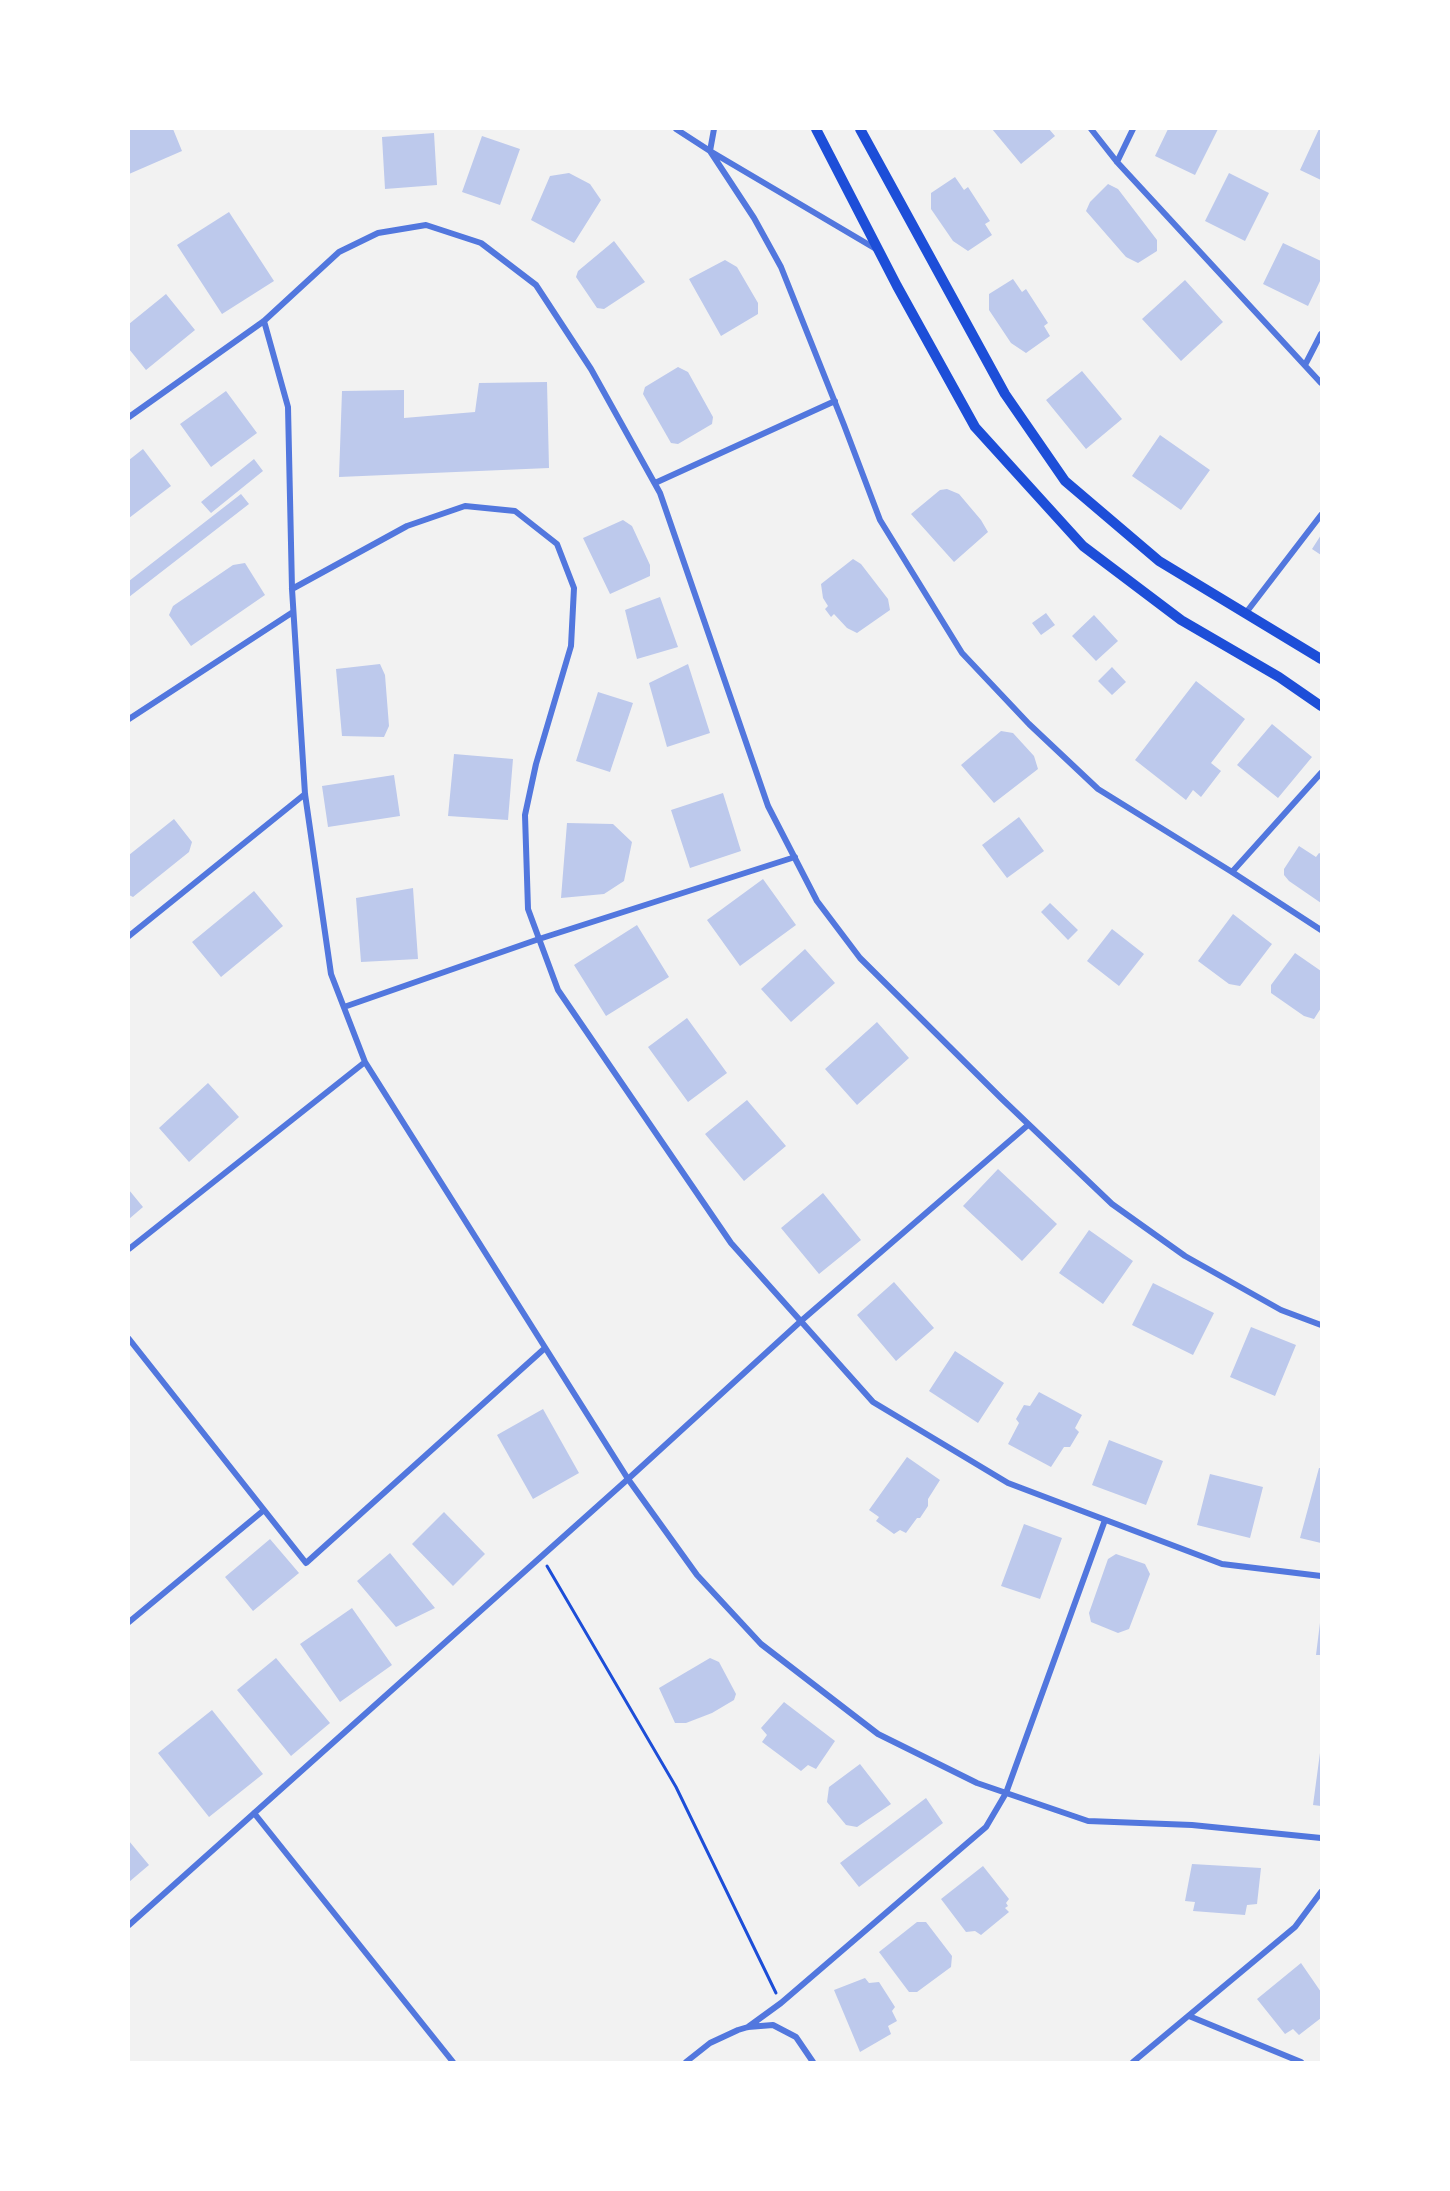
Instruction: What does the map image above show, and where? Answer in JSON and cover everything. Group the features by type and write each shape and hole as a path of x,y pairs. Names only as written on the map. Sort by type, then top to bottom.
{"main road":[{"path":"816,129 975,427 1083,546 1181,620 1279,677 1321,706"},
{"path":"860,129 1005,394 1065,481 1159,561 1321,659"}],"street":[{"path":"676,129 879,250"},
{"path":"714,129 710,151 754,218 781,267 835,401 879,520 962,653 1029,724 1098,789 1321,930"},
{"path":"1091,129 1117,162 1321,383"},
{"path":"1117,162 1133,129"},
{"path":"129,417 264,321 339,252 378,233 426,225 481,243 536,285 591,369 655,483 768,806 817,901 860,958 1028,1125 1112,1204 1185,1256 1281,1310 1321,1325"},
{"path":"264,321 288,407 293,612 305,794 331,974 365,1062 628,1479 697,1575 760,1644 878,1734 977,1783 1088,1821 1192,1825 1321,1838"},
{"path":"1305,365 1321,334"},
{"path":"655,483 835,401"},
{"path":"292,589 407,526 465,506 515,511 557,544 574,588 571,646 536,764 525,815 528,909 558,990 731,1243 873,1402 1008,1483 1222,1564 1321,1576"},
{"path":"1245,614 1321,515"},
{"path":"129,719 293,612"},
{"path":"1232,872 1321,773"},
{"path":"129,936 305,794"},
{"path":"344,1007 539,939 795,857"},
{"path":"129,1249 365,1062"},
{"path":"129,1925 628,1479 801,1321 1028,1125"},
{"path":"129,1339 306,1563 545,1348"},
{"path":"129,1622 264,1510"},
{"path":"686,2062 710,2043 748,2027 781,2003 986,1827 1006,1793 1105,1520"},
{"path":"254,1813 453,2062"},
{"path":"1133,2062 1295,1927 1321,1892"},
{"path":"1189,2016 1301,2062"},
{"path":"748,2027 773,2025 796,2037 813,2062"}],"path":[{"path":"542,1556 676,1787 781,2003"}],"building":[{"path":"129,129 173,129 182,151 129,174"},
{"path":"992,129 1049,129 1055,136 1021,164"},
{"path":"1168,129 1218,129 1195,175 1155,156"},
{"path":"1321,129 1321,180 1300,170"},
{"path":"434,133 437,185 385,189 382,137"},
{"path":"482,136 520,149 500,205 462,192"},
{"path":"569,173 590,184 601,200 574,243 531,220 550,176"},
{"path":"1229,173 1269,193 1245,241 1205,221"},
{"path":"955,177 964,190 968,187 990,221 985,224 992,235 968,251 953,241 931,209 931,193"},
{"path":"1108,184 1118,189 1157,240 1157,251 1138,263 1126,257 1086,211 1090,202"},
{"path":"229,212 274,281 222,314 177,245"},
{"path":"614,241 645,282 604,309 597,308 576,277 578,271"},
{"path":"1283,243 1321,261 1321,279 1308,306 1263,284"},
{"path":"725,260 737,267 758,303 758,314 721,336 689,279"},
{"path":"1013,279 1022,292 1026,289 1048,323 1044,326 1050,336 1026,353 1011,343 989,310 989,294"},
{"path":"1185,280 1223,322 1181,361 1142,319"},
{"path":"166,294 195,330 146,370 129,349 129,324"},
{"path":"678,367 688,372 713,417 712,424 678,444 671,443 643,394 645,387"},
{"path":"1082,371 1122,419 1086,449 1046,400"},
{"path":"547,382 549,468 339,477 342,391 404,390 404,418 475,412 479,383"},
{"path":"226,391 257,433 211,467 180,424"},
{"path":"1160,435 1210,470 1181,510 1132,476"},
{"path":"143,449 171,486 129,518 129,460"},
{"path":"254,459 263,471 211,513 201,502"},
{"path":"947,489 959,494 988,532 954,562 911,514 940,490"},
{"path":"241,494 249,504 129,597 129,581"},
{"path":"623,520 632,526 650,565 650,576 610,594 583,538"},
{"path":"1321,535 1321,555 1312,549"},
{"path":"853,559 861,564 888,599 890,610 857,633 847,628 834,614 831,617 825,609 828,606 823,598 821,584"},
{"path":"245,563 265,595 191,646 169,615 173,606 233,565"},
{"path":"660,597 678,647 637,659 625,610"},
{"path":"1046,613 1055,625 1041,635 1032,623"},
{"path":"1094,615 1118,641 1096,661 1072,636"},
{"path":"380,664 385,675 389,726 384,737 342,736 336,669"},
{"path":"688,664 710,733 667,747 649,683"},
{"path":"1112,667 1126,682 1112,695 1098,681"},
{"path":"1196,681 1245,719 1211,763 1221,771 1201,797 1193,790 1186,800 1135,760"},
{"path":"598,692 633,703 610,772 576,761"},
{"path":"1272,724 1312,757 1278,798 1237,765"},
{"path":"1001,731 1013,733 1034,756 1038,769 994,803 961,765"},
{"path":"454,754 513,759 508,820 448,816"},
{"path":"394,775 400,816 328,827 322,786"},
{"path":"723,793 741,851 690,868 671,810"},
{"path":"1019,817 1044,851 1007,878 982,845"},
{"path":"174,819 192,842 189,852 133,897 129,895 129,855"},
{"path":"567,823 613,824 632,842 624,881 604,894 561,898"},
{"path":"1299,846 1316,857 1319,853 1321,854 1321,903 1284,875 1284,869"},
{"path":"763,879 796,925 740,966 707,920"},
{"path":"413,888 418,959 361,962 356,898"},
{"path":"254,891 283,926 221,977 192,942"},
{"path":"1050,903 1078,930 1068,940 1041,912"},
{"path":"1233,914 1272,944 1240,986 1229,984 1198,961"},
{"path":"637,925 669,977 606,1016 574,965"},
{"path":"1112,929 1144,954 1119,986 1087,961"},
{"path":"805,949 835,983 791,1022 761,989"},
{"path":"1295,953 1321,971 1321,1008 1314,1019 1304,1016 1271,993 1271,985"},
{"path":"687,1018 727,1073 688,1102 648,1047"},
{"path":"877,1022 909,1058 857,1105 825,1069"},
{"path":"208,1083 239,1117 189,1162 159,1128"},
{"path":"747,1100 786,1146 744,1181 705,1134"},
{"path":"998,1169 1057,1224 1022,1261 963,1206"},
{"path":"129,1190 143,1207 129,1219"},
{"path":"823,1193 861,1240 819,1274 781,1228"},
{"path":"1089,1230 1133,1261 1103,1304 1059,1273"},
{"path":"894,1282 934,1328 896,1361 857,1315"},
{"path":"1153,1283 1214,1313 1193,1355 1132,1325"},
{"path":"1251,1327 1296,1345 1275,1396 1230,1377"},
{"path":"955,1351 1004,1383 978,1423 929,1391"},
{"path":"1039,1392 1082,1415 1075,1428 1079,1432 1070,1447 1064,1447 1051,1467 1008,1444 1019,1423 1016,1419 1024,1405 1030,1406"},
{"path":"543,1409 579,1473 533,1499 497,1435"},
{"path":"1109,1440 1163,1461 1146,1505 1092,1485"},
{"path":"907,1457 940,1480 920,1518 917,1518 906,1533 900,1530 894,1534 876,1521 879,1517 869,1510"},
{"path":"1319,1468 1321,1468 1321,1543 1300,1538"},
{"path":"1210,1474 1263,1487 1250,1538 1197,1525"},
{"path":"444,1512 485,1554 453,1586 412,1544"},
{"path":"1024,1524 1062,1538 1040,1599 1001,1586"},
{"path":"270,1539 299,1573 253,1611 225,1577"},
{"path":"390,1553 435,1608 396,1627 357,1581"},
{"path":"1116,1554 1145,1564 1150,1574 1129,1629 1118,1633 1091,1622 1089,1613 1108,1559"},
{"path":"352,1608 392,1665 340,1702 300,1644"},
{"path":"1320,1623 1321,1655 1316,1655"},
{"path":"276,1658 330,1723 291,1756 237,1690"},
{"path":"710,1658 719,1662 736,1694 734,1700 712,1713 686,1723 675,1723 659,1688"},
{"path":"784,1702 835,1741 816,1769 808,1765 801,1771 762,1742 767,1735 761,1728"},
{"path":"212,1710 263,1774 209,1817 158,1753"},
{"path":"1321,1753 1321,1806 1313,1805"},
{"path":"860,1764 891,1804 857,1827 846,1825 827,1802 829,1787"},
{"path":"926,1798 943,1823 859,1887 840,1863"},
{"path":"129,1841 149,1865 129,1882"},
{"path":"1192,1864 1261,1868 1257,1904 1247,1905 1245,1915 1193,1911 1195,1902 1185,1901"},
{"path":"983,1866 1009,1899 1006,1903 1008,1906 1005,1908 1009,1912 981,1935 975,1931 966,1932 941,1899"},
{"path":"917,1922 926,1922 952,1956 951,1967 917,1992 909,1992 879,1952"},
{"path":"1301,1963 1321,1992 1321,2018 1299,2035 1293,2029 1285,2034 1257,1999"},
{"path":"865,1978 869,1983 879,1982 895,2007 892,2011 897,2021 888,2026 891,2034 860,2052 834,1990"}]}
